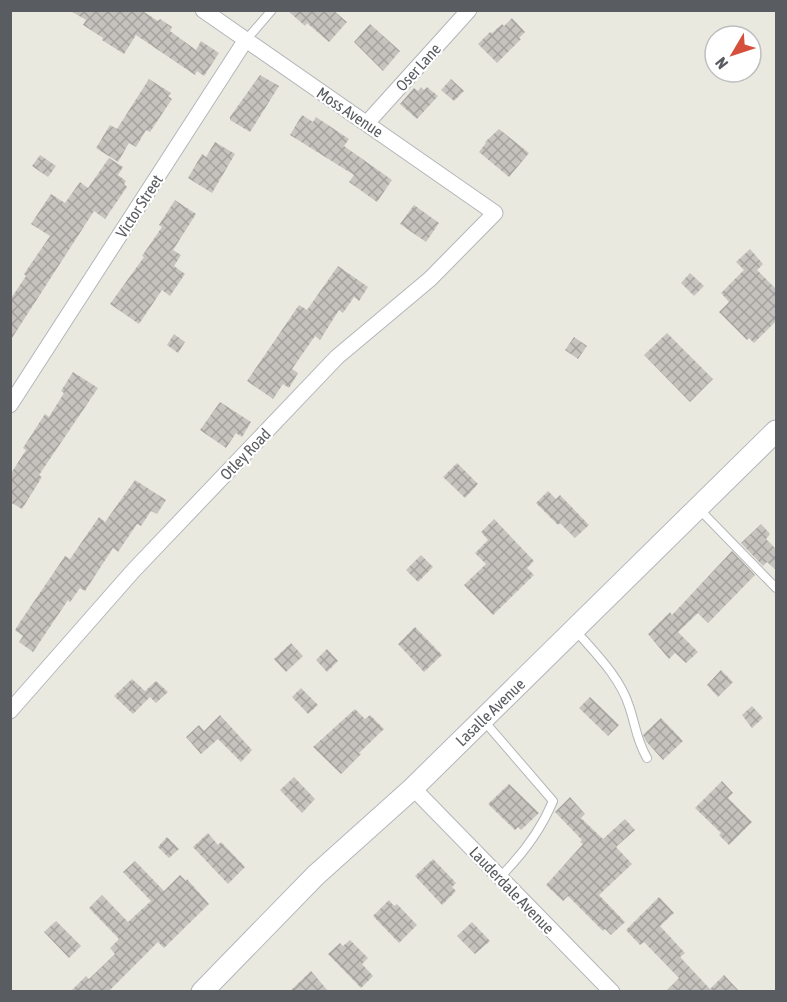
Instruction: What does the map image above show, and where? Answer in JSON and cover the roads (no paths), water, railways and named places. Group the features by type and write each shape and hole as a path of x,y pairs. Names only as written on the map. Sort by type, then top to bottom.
{"main road":[{"name":"Lasalle Avenue","path":"202,992 316,875 413,788 777,431"}],"street":[{"name":"Moss Avenue","path":"203,10 495,213"},
{"name":"Oser Lane","path":"367,123 469,10"},
{"name":"Victor Street","path":"10,405 245,41"},
{"name":"Otley Road","path":"10,711 133,570 337,357 430,279 495,213"},
{"name":"Lauderdale Avenue","path":"413,788 612,992"}],"lane":[{"name":"Victor Street","path":"245,41 272,10"},
{"path":"698,508 777,588"},
{"path":"575,629 610,669 629,704 638,743 647,758"},
{"path":"483,719 553,801 538,832 516,861 500,877"}]}
